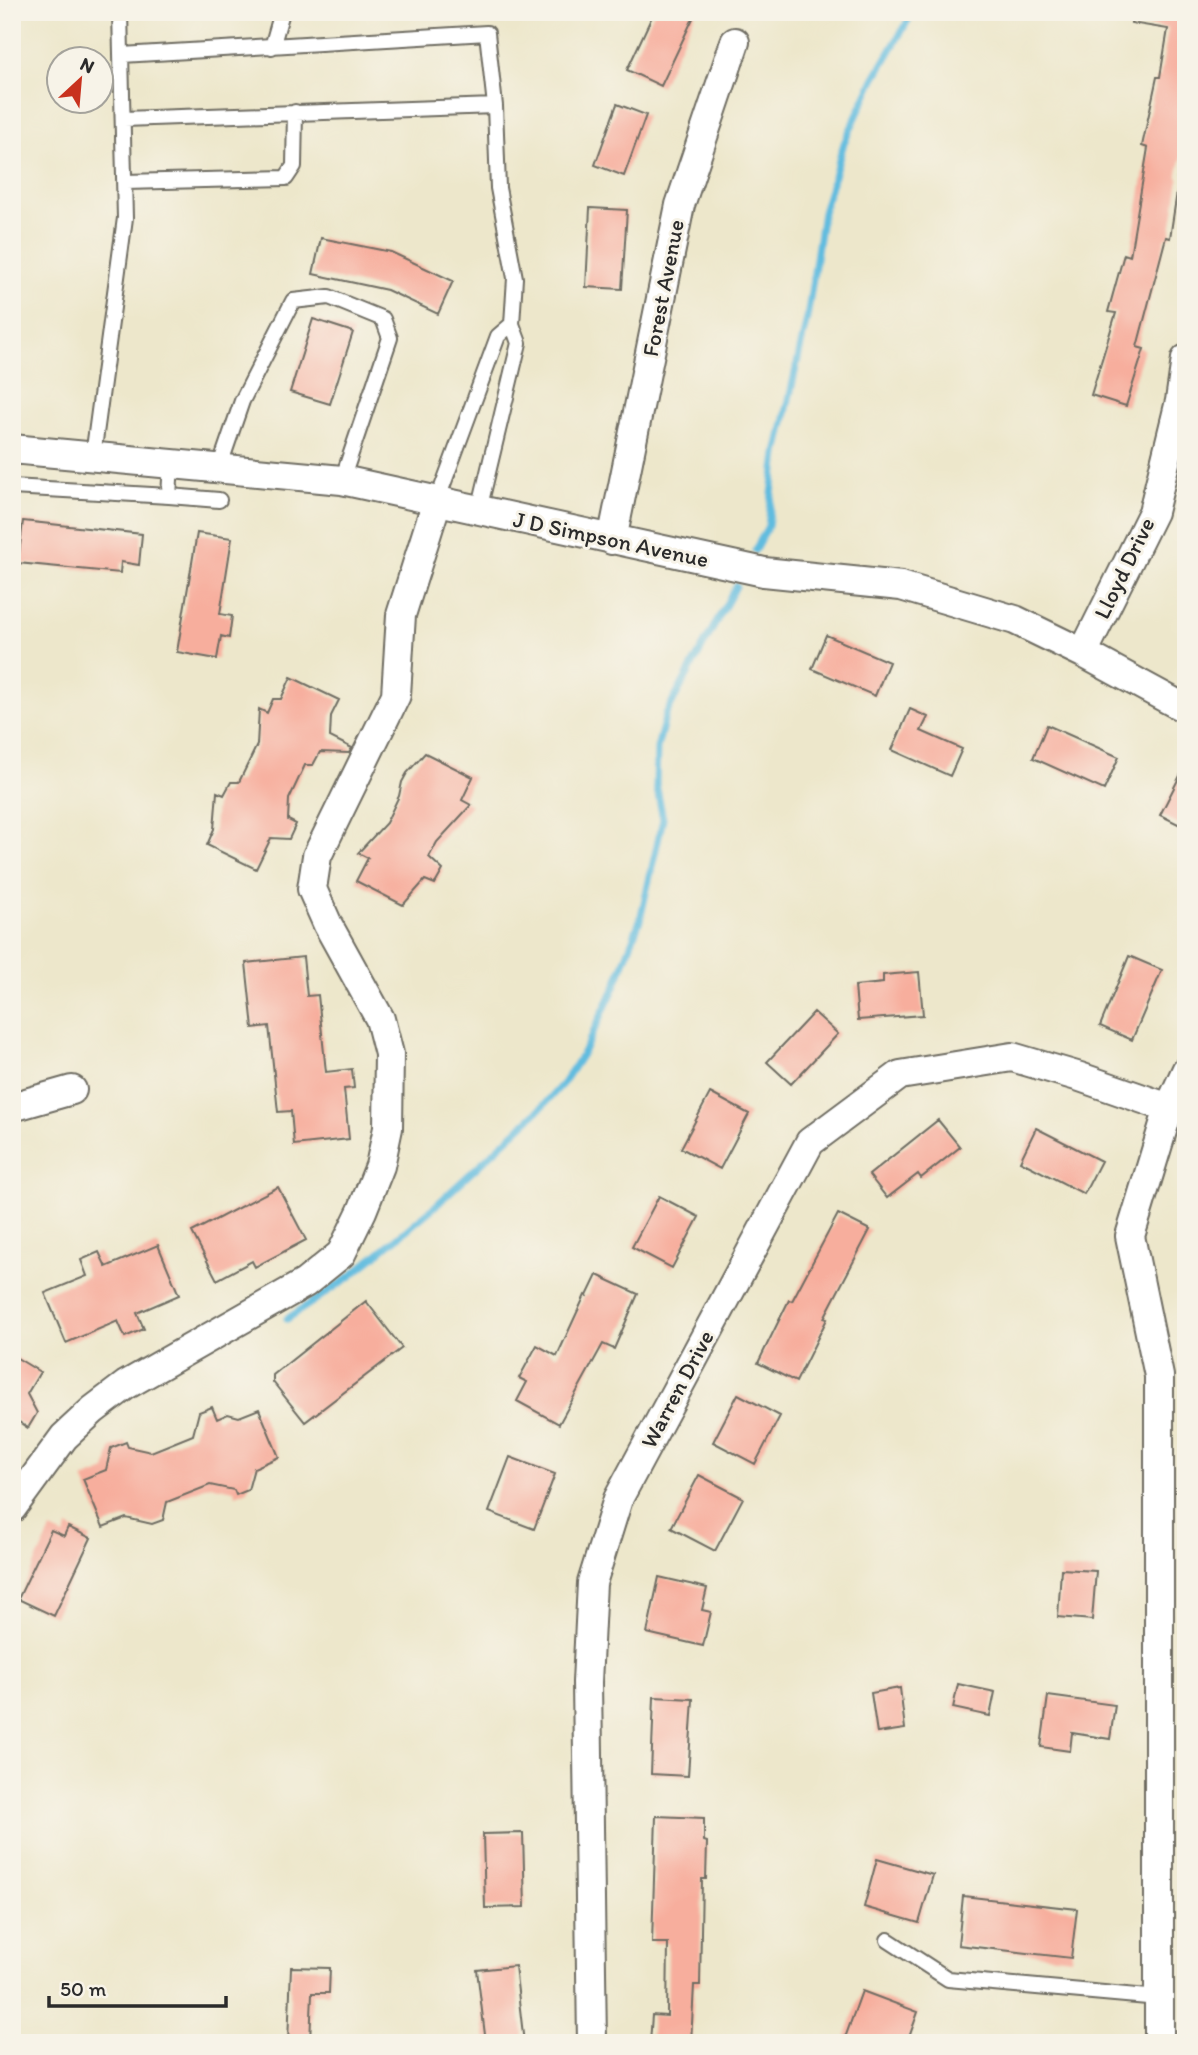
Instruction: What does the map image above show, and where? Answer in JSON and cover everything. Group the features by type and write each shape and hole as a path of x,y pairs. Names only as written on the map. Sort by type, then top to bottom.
{"street":[{"name":"Forest Avenue","path":"612,540 680,205 736,42"},
{"name":"Lloyd Drive","path":"1083,653 1153,512 1180,401 1186,359"},
{"name":"J D Simpson Avenue","path":"12,449 342,480 764,572 901,586 1015,620 1083,653 1186,709"},
{"path":"12,1508 64,1437 93,1410 126,1385 305,1283 341,1254 362,1211 380,1166 388,1128 389,1054 380,1018 328,925 312,889 317,856 396,695 401,615 437,501"},
{"name":"Warren Drive","path":"592,2043 587,1682 592,1583 618,1499 810,1142 900,1075 1012,1057 1169,1108"},
{"path":"1159,2043 1173,1998 1173,1375 1130,1236 1169,1108 1186,1071"},
{"path":"12,1107 72,1090"}],"lane":[{"path":"93,456 125,218 120,12"},
{"path":"272,47 282,12"},
{"path":"122,55 487,33 495,106 498,188 515,278 512,324 519,343 479,510"},
{"path":"124,119 495,106"},
{"path":"125,183 286,178 294,166 295,112"},
{"path":"219,468 242,401 293,301 329,297 383,319 390,338 342,480"},
{"path":"437,501 498,337 512,324"},
{"path":"169,496 171,463"},
{"path":"12,487 219,500"},
{"path":"888,1940 948,1979 1173,1998"}],"building":[{"path":"654,12 696,12 661,86 627,70"},
{"path":"1132,12 1186,12 1186,137 1177,178 1179,179 1170,238 1166,237 1137,347 1144,349 1126,406 1091,395 1116,313 1108,312 1124,254 1130,256 1148,148 1142,146 1157,77 1160,77 1168,29 1131,23"},
{"path":"617,104 646,115 624,176 595,165"},
{"path":"590,208 627,210 622,289 586,287"},
{"path":"321,238 391,252 453,281 438,314 387,290 313,274"},
{"path":"313,319 353,332 330,404 290,392"},
{"path":"23,521 142,534 139,565 121,562 120,573 18,563"},
{"path":"197,533 232,538 220,614 232,616 229,638 221,636 217,659 177,652"},
{"path":"826,635 889,662 875,696 812,669"},
{"path":"291,677 339,700 331,716 330,737 352,748 349,753 320,752 313,765 305,765 289,799 288,820 296,824 289,839 271,838 256,869 207,845 214,829 217,792 224,795 231,782 239,782 257,745 259,709 267,713 273,699 281,699"},
{"path":"910,709 928,717 921,731 962,749 950,776 892,750"},
{"path":"1047,725 1119,757 1104,790 1033,758"},
{"path":"425,753 473,777 462,800 471,805 437,842 429,857 443,870 435,884 425,880 403,905 356,881 368,858 358,853 386,823 407,773"},
{"path":"1186,764 1186,828 1160,815"},
{"path":"1129,956 1162,970 1132,1040 1100,1026"},
{"path":"303,957 307,996 318,995 326,1072 352,1069 354,1088 344,1089 349,1139 294,1145 291,1111 278,1112 269,1026 253,1028 246,963"},
{"path":"919,972 923,1015 858,1020 855,986 883,983 883,975"},
{"path":"814,1012 838,1034 791,1084 767,1062"},
{"path":"710,1093 749,1114 720,1169 681,1148"},
{"path":"938,1120 960,1147 921,1178 918,1174 887,1198 869,1175"},
{"path":"1036,1128 1101,1161 1084,1194 1020,1161"},
{"path":"278,1187 306,1240 255,1267 252,1261 217,1280 192,1232"},
{"path":"659,1196 699,1217 672,1268 632,1247"},
{"path":"838,1214 870,1230 824,1318 827,1319 796,1382 758,1363 789,1300 792,1301"},
{"path":"158,1245 179,1295 137,1313 144,1329 125,1337 118,1321 66,1343 45,1293 87,1276 81,1260 99,1252 106,1267"},
{"path":"597,1275 638,1294 614,1349 603,1344 559,1424 517,1401 527,1382 519,1378 537,1345 557,1356"},
{"path":"366,1301 402,1348 305,1422 273,1382 273,1375"},
{"path":"12,1355 40,1372 27,1394 37,1413 28,1428 13,1418 12,1420"},
{"path":"738,1394 780,1416 755,1464 713,1442"},
{"path":"212,1407 217,1419 228,1414 239,1417 259,1409 279,1457 254,1468 248,1490 236,1495 234,1490 210,1485 167,1502 163,1520 152,1524 126,1518 103,1527 83,1479 106,1470 111,1448 126,1442 128,1447 151,1452 193,1435 199,1412"},
{"path":"510,1457 555,1474 534,1529 489,1512"},
{"path":"699,1475 743,1498 715,1551 671,1528"},
{"path":"68,1527 91,1538 54,1616 18,1599 51,1530 64,1536"},
{"path":"1061,1569 1096,1571 1092,1620 1058,1617"},
{"path":"659,1577 707,1588 702,1610 711,1612 703,1646 647,1633"},
{"path":"958,1684 995,1692 990,1716 953,1708"},
{"path":"900,1688 905,1729 877,1733 871,1693"},
{"path":"1048,1696 1115,1705 1110,1739 1072,1733 1070,1751 1041,1747"},
{"path":"654,1697 693,1699 688,1776 651,1774"},
{"path":"656,1816 704,1818 704,1841 707,1842 706,1879 702,1879 700,1985 694,1985 691,2043 650,2043 652,2015 667,2016 668,1943 652,1943"},
{"path":"523,1833 525,1907 485,1908 483,1834"},
{"path":"877,1859 933,1875 919,1923 864,1907"},
{"path":"963,1896 1077,1909 1071,1958 958,1945"},
{"path":"515,1966 524,2043 486,2043 477,1970"},
{"path":"291,1967 330,1968 329,1993 312,1993 310,2043 288,2043"},
{"path":"862,1991 918,2012 907,2043 859,2043 845,2038"}],"waterway":[{"path":"755,550 768,526 777,454 807,318 823,212 844,143 874,79 913,12"},
{"path":"287,1319 351,1276 433,1208 542,1107 564,1082 584,1051 615,987 640,920 663,819 656,784 657,748 666,714 736,586"}]}
